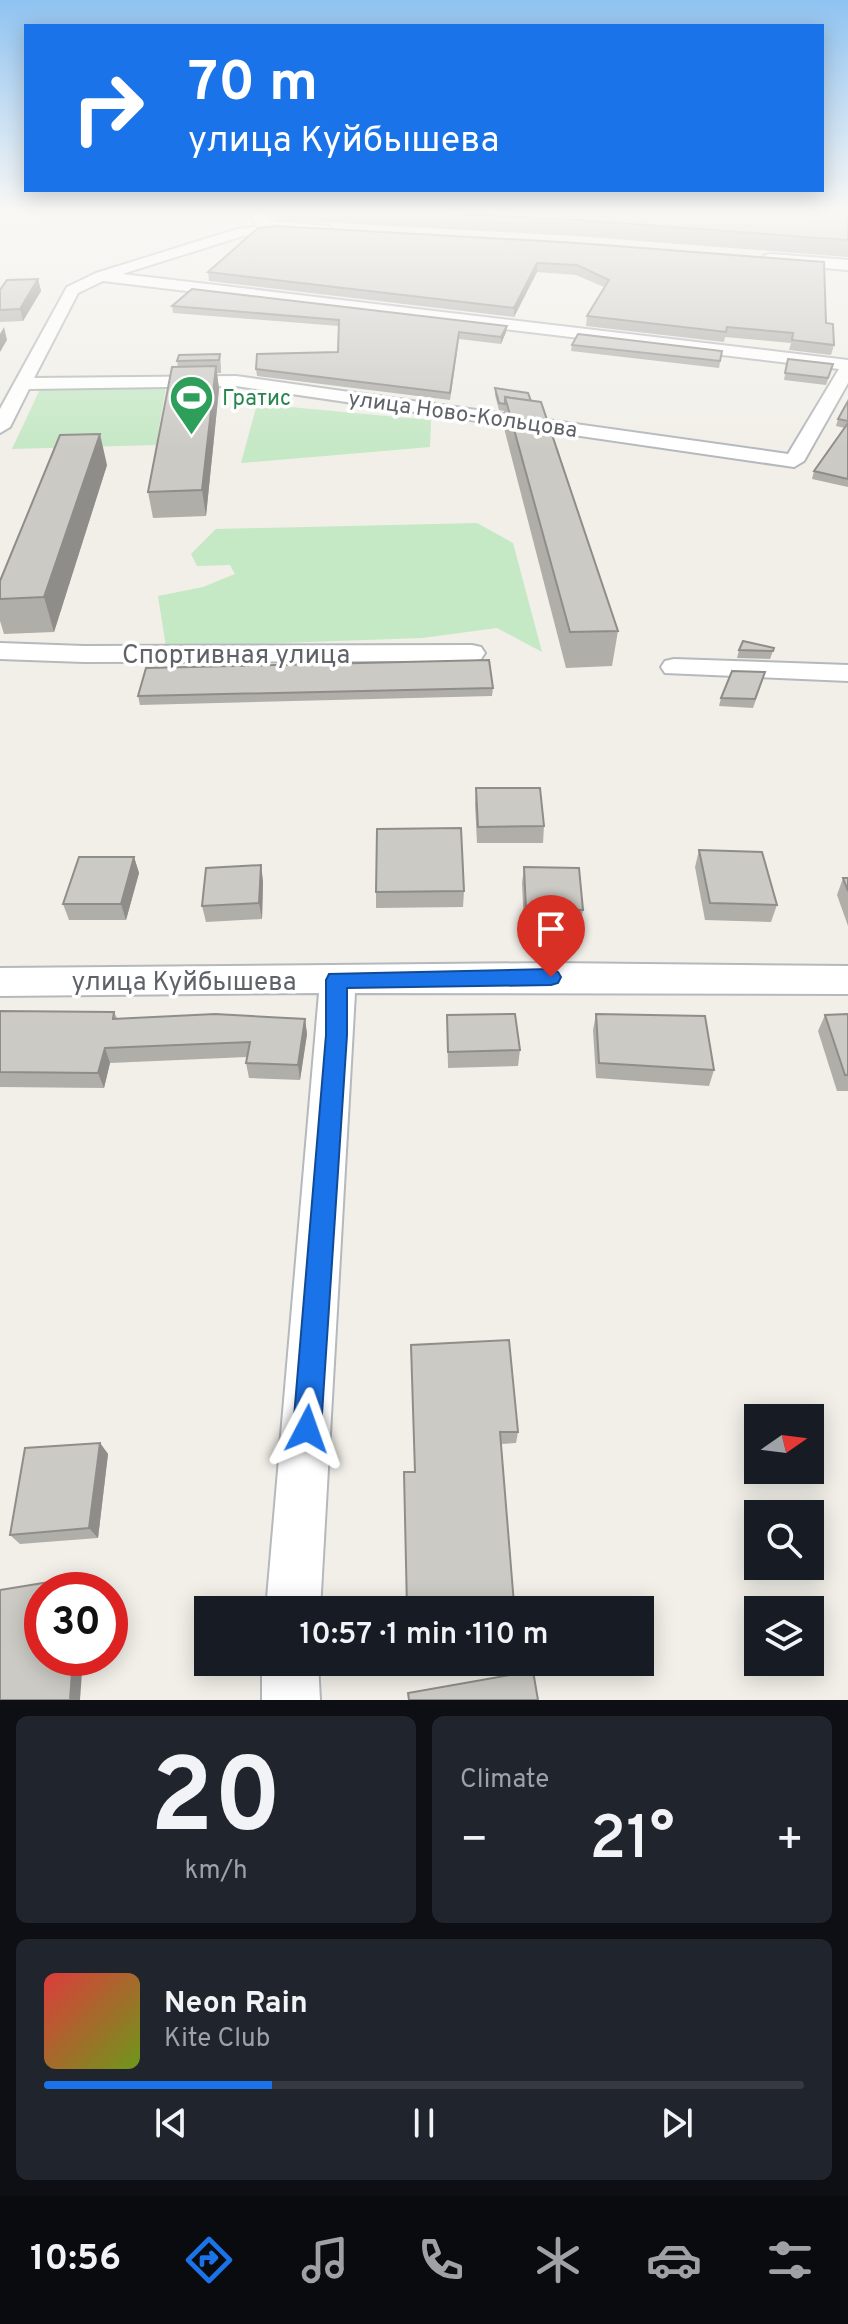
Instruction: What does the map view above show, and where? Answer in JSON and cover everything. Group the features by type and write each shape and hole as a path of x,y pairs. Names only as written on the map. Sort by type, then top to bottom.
{"street":[{"path":"0,427 72,290"},
{"path":"220,290 848,366"},
{"name":"улица Ново-Кольцова","path":"23,384 236,381 794,461 848,366"},
{"name":"Спортивная улица","path":"0,651 84,654 472,653"},
{"path":"674,667 848,673"},
{"name":"улица Куйбышева","path":"0,982 566,977 848,980"},
{"path":"294,1596 336,1035 337,980"},
{"path":"290,1676 291,1700"}],"green space":[{"path":"166,387 156,445 12,449 40,389"},
{"path":"257,404 431,420 430,447 241,463"},
{"path":"477,523 513,543 542,652 497,628 422,638 166,647 158,596 203,587 235,574 230,565 197,566 191,554 216,529"}],"building":[{"path":"0,290 31,290 20,309 0,310"},
{"path":"190,290 203,290 507,326 501,337 459,332 450,393 256,369 257,354 338,352 339,320 172,306"},
{"path":"364,290 523,290 514,308"},
{"path":"603,290 825,290 826,323 833,324 834,345 792,340 793,333 727,327 726,332 587,316"},
{"path":"578,334 722,351 720,361 572,345"},
{"path":"220,354 219,360 177,361 179,355"},
{"path":"788,359 833,364 828,378 785,373"},
{"path":"216,366 202,490 148,492 172,367"},
{"path":"495,388 528,393 531,401 505,397 505,404 499,403"},
{"path":"505,397 541,402 618,631 570,632"},
{"path":"848,401 848,421 838,419"},
{"path":"848,423 848,479 814,471"},
{"path":"100,434 44,597 0,599 0,581 60,435"},
{"path":"743,641 774,648 773,651 739,650"},
{"path":"489,660 493,688 138,696 146,668"},
{"path":"732,671 765,672 755,699 721,698"},
{"path":"476,788 540,788 544,826 478,827"},
{"path":"461,828 464,891 376,892 377,829"},
{"path":"699,850 762,852 777,905 710,903"},
{"path":"79,857 134,857 121,904 63,904"},
{"path":"261,865 259,903 202,906 206,868"},
{"path":"524,867 579,868 583,910 526,909"},
{"path":"0,1011 114,1012 113,1019 215,1014 305,1019 298,1065 246,1063 250,1042 105,1048 98,1073 0,1072"},
{"path":"515,1014 520,1050 448,1052 447,1015"},
{"path":"596,1014 705,1016 714,1070 599,1063"},
{"path":"848,1014 848,1075 845,1075 825,1015"},
{"path":"509,1340 518,1432 500,1432 513,1596 407,1596 404,1472 415,1472 411,1345"},
{"path":"100,1443 89,1528 10,1535 25,1448"},
{"path":"24,1586 24,1676 72,1676 70,1700 0,1700 0,1590"},
{"path":"505,1676 534,1676 538,1700 409,1700 408,1693"}],"place":[{"name":"Гратис","path":"191,436"}],"route":[{"path":"307,1429 336,1035 337,980 551,977"}]}
